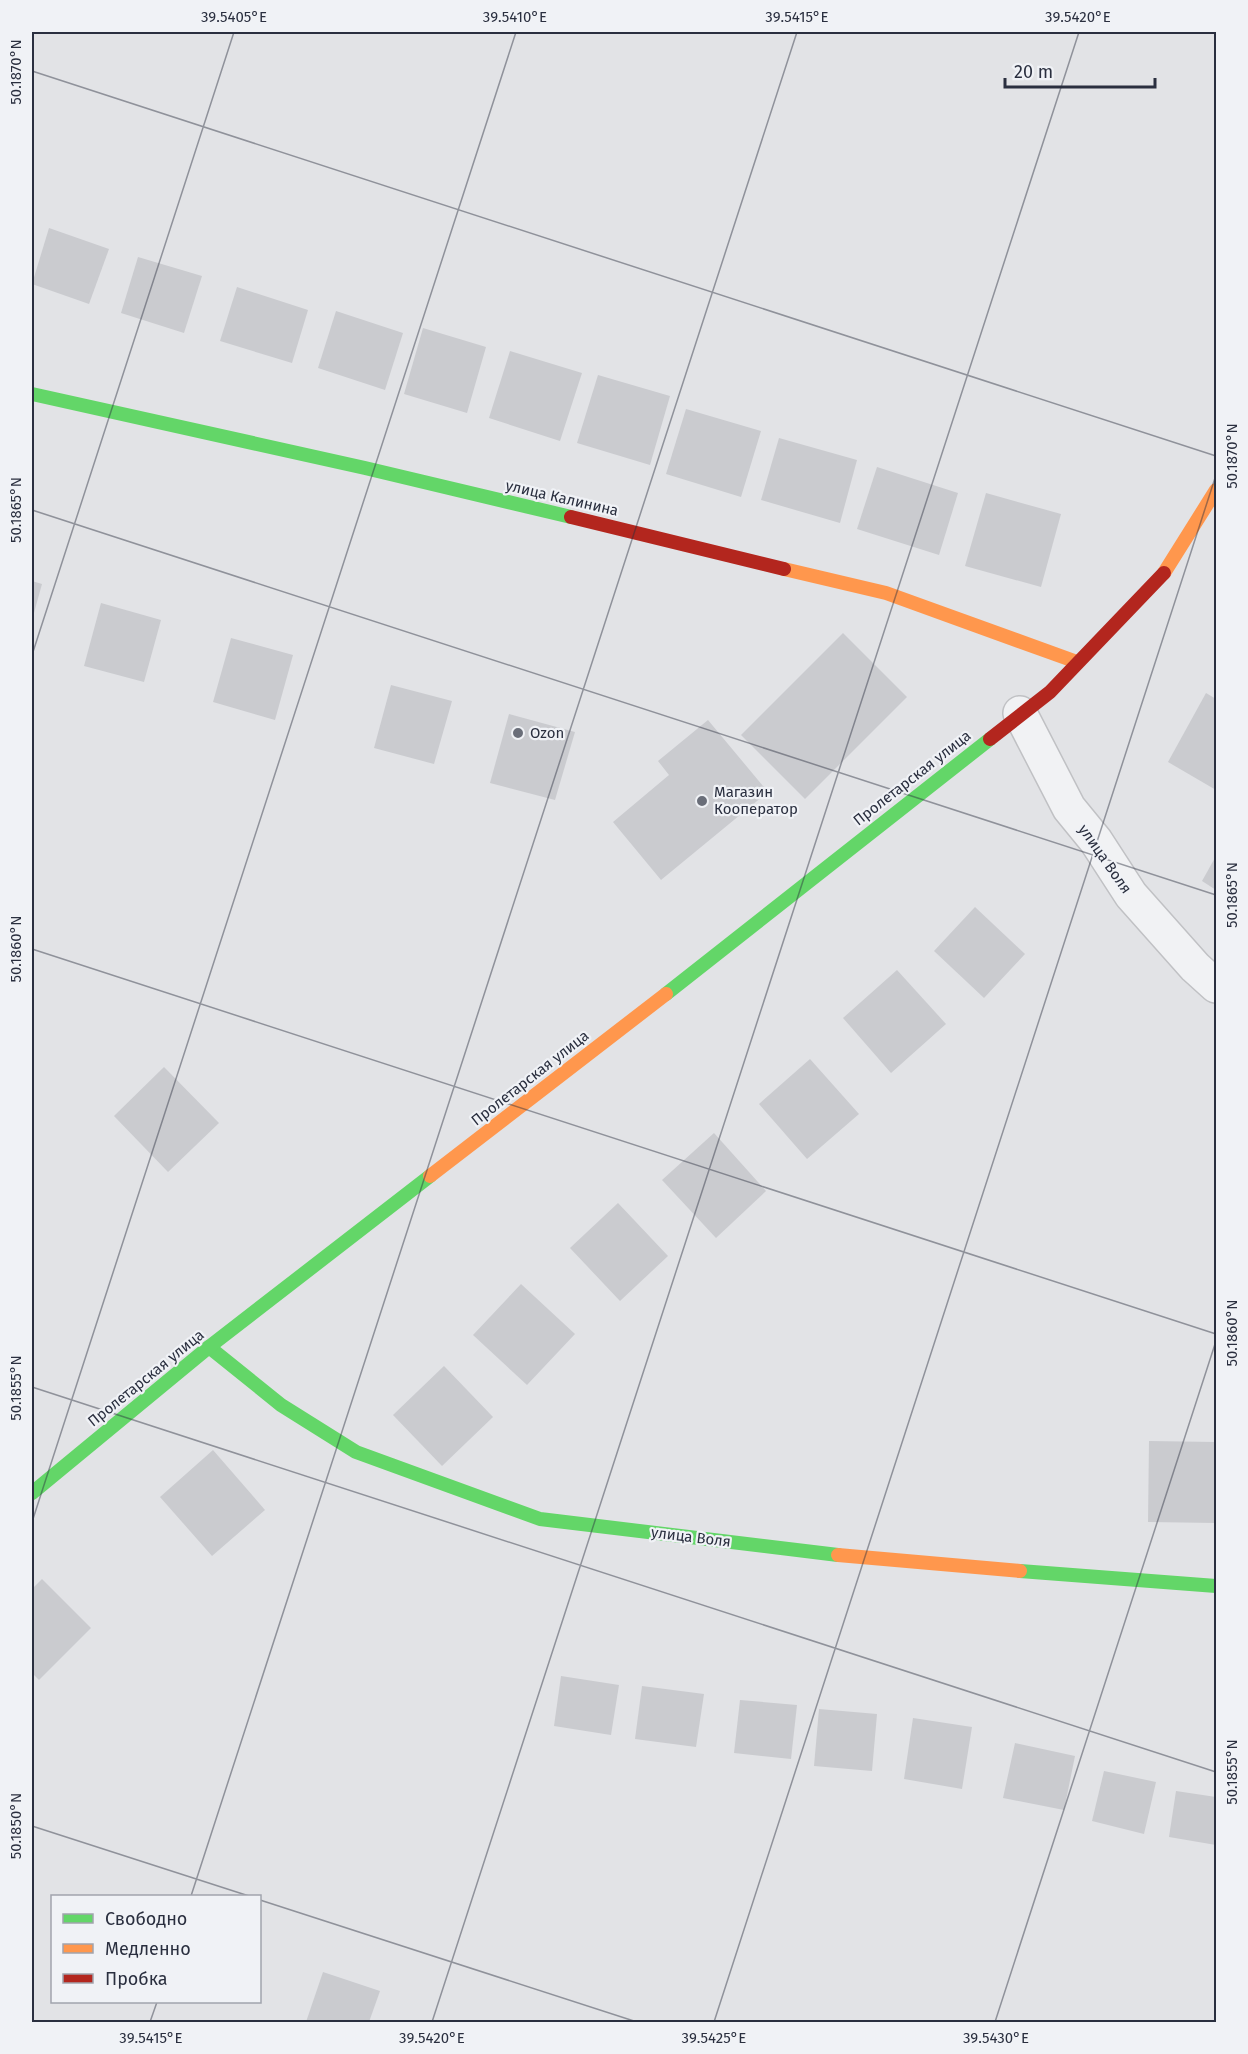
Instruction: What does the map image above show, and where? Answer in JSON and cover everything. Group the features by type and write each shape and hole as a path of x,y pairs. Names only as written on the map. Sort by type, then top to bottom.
{"street":[{"name":"улица Калинина","path":"32,394 365,468 886,593 1077,662"},
{"name":"Пролетарская улица","path":"32,1493 209,1347 649,1008 1020,713 1050,692 1160,580 1216,490"},
{"name":"улица Воля","path":"1020,713 1069,808 1096,841 1131,895 1195,967 1216,986"},
{"name":"улица Воля","path":"209,1347 281,1405 356,1452 540,1519 881,1560 1216,1586"}],"building":[{"path":"49,228 109,249 89,304 32,284"},
{"path":"138,257 202,276 184,333 121,313"},
{"path":"237,287 308,310 292,363 220,341"},
{"path":"336,311 403,333 385,390 318,368"},
{"path":"423,328 486,347 467,413 404,394"},
{"path":"510,351 582,373 560,441 489,418"},
{"path":"598,375 670,396 650,465 577,443"},
{"path":"686,409 761,431 741,497 666,474"},
{"path":"779,438 857,460 840,523 761,500"},
{"path":"877,467 958,493 939,555 857,529"},
{"path":"986,493 1061,514 1041,587 965,566"},
{"path":"32,581 42,584 32,620"},
{"path":"101,603 161,620 144,682 84,666"},
{"path":"843,633 907,697 805,799 741,735"},
{"path":"231,638 293,655 275,720 213,702"},
{"path":"391,685 452,701 434,764 374,748"},
{"path":"1206,693 1216,699 1216,790 1168,762"},
{"path":"509,714 575,732 555,800 490,783"},
{"path":"708,720 768,792 661,880 613,822 669,775 658,761"},
{"path":"1216,856 1216,890 1202,881"},
{"path":"975,907 1025,954 984,998 934,951"},
{"path":"897,970 946,1024 891,1073 843,1018"},
{"path":"810,1059 859,1114 807,1159 759,1104"},
{"path":"164,1067 219,1123 168,1172 114,1116"},
{"path":"714,1133 766,1191 716,1238 662,1180"},
{"path":"618,1203 668,1256 620,1301 570,1248"},
{"path":"521,1284 575,1334 527,1385 473,1335"},
{"path":"444,1366 493,1417 442,1466 393,1415"},
{"path":"1149,1441 1216,1442 1216,1523 1148,1522"},
{"path":"213,1450 265,1510 212,1556 160,1497"},
{"path":"42,1579 91,1628 39,1680 32,1673 32,1589"},
{"path":"561,1676 619,1685 611,1735 554,1726"},
{"path":"642,1686 704,1694 696,1747 635,1739"},
{"path":"740,1700 797,1705 791,1759 734,1753"},
{"path":"819,1709 877,1714 872,1771 814,1766"},
{"path":"913,1718 972,1727 962,1789 904,1779"},
{"path":"1015,1743 1075,1756 1064,1810 1003,1798"},
{"path":"1104,1771 1156,1782 1144,1834 1092,1821"},
{"path":"1176,1791 1216,1797 1216,1845 1169,1837"},
{"path":"323,1972 380,1991 369,2022 306,2022"}],"traffic: fast":[{"path":"32,394 365,468 571,517"},
{"path":"666,994 990,739"},
{"path":"32,1493 209,1347 430,1176"},
{"path":"209,1347 281,1405 356,1452 540,1519 838,1555"},
{"path":"1020,1571 1216,1586"}],"traffic: slow":[{"path":"1164,573 1216,490"},
{"path":"784,569 886,593 1077,662"},
{"path":"430,1176 666,994"},
{"path":"838,1555 1020,1571"}],"traffic: jam":[{"path":"571,517 784,569"},
{"path":"990,739 1050,692 1164,573"}],"place":[{"name":"Ozon","path":"518,733"},
{"name":"Магазин Кооператор","path":"702,801"}]}
